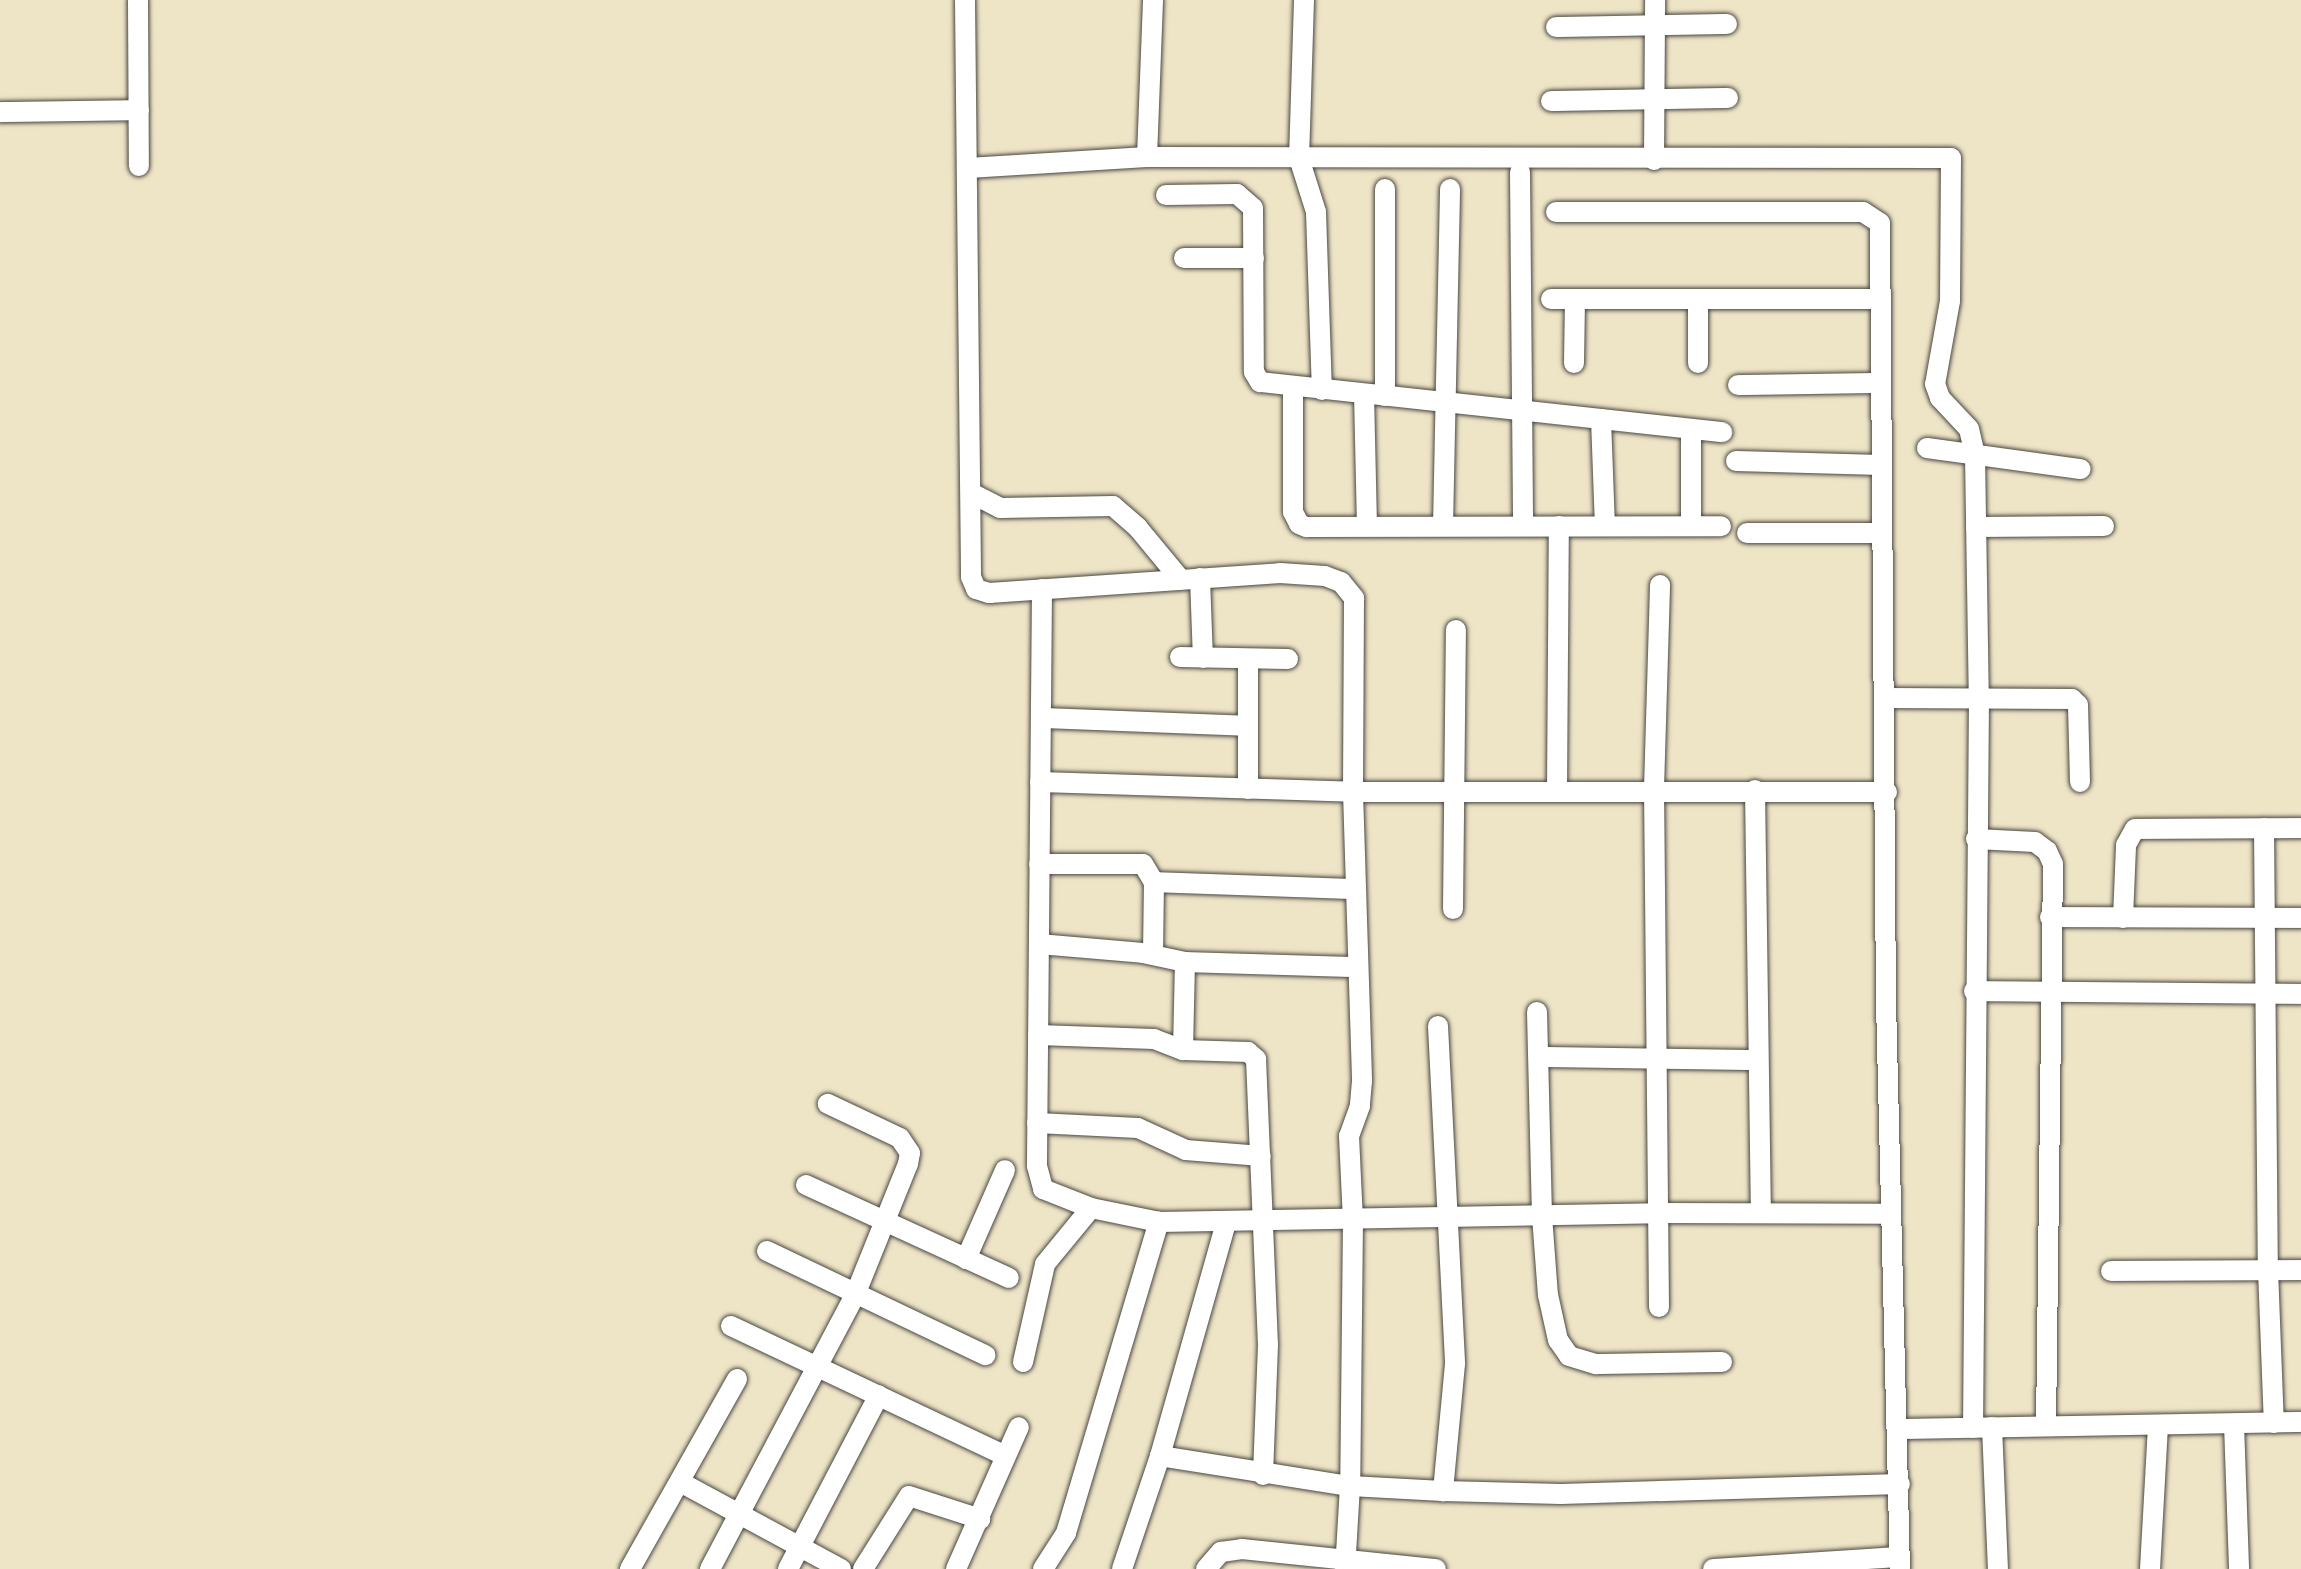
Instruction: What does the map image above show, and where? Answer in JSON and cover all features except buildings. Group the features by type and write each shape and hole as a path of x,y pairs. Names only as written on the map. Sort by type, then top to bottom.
{"street":[{"path":"138,0 139,166"},
{"path":"964,0 971,577 976,589 989,593 1306,574 1325,576 1348,587 1356,611 1353,792 1362,1081 1360,1106 1349,1136 1353,1220 1350,1486 1345,1564"},
{"path":"1147,157 1153,0"},
{"path":"1304,0 1299,158 1316,212 1322,390"},
{"path":"1654,160 1655,0"},
{"path":"1556,27 1727,24"},
{"path":"1550,100 1728,98"},
{"path":"0,112 139,110"},
{"path":"968,168 1147,157 1951,158 1950,301 1935,384 1940,398 1969,430 1975,455 1979,699 1974,991 1982,1428 1998,1569"},
{"path":"1520,172 1523,526"},
{"path":"1367,526 1385,189"},
{"path":"1443,526 1450,189"},
{"path":"1166,195 1244,196 1253,208 1254,372 1260,382 1722,432"},
{"path":"1556,212 1862,212 1873,216 1882,232 1881,532 1900,1563 1714,1569"},
{"path":"1184,258 1254,258"},
{"path":"1550,299 1881,299"},
{"path":"1574,364 1576,300"},
{"path":"1698,301 1698,362"},
{"path":"1738,385 1881,383"},
{"path":"1293,387 1294,519 1306,526 1721,526"},
{"path":"1601,420 1604,526"},
{"path":"1691,429 1691,526"},
{"path":"1927,448 2081,468"},
{"path":"1736,462 1881,465"},
{"path":"971,492 1000,508 1113,506 1191,579 1202,658"},
{"path":"1558,526 1558,792"},
{"path":"1976,527 2104,526"},
{"path":"1747,532 1881,532"},
{"path":"1659,1306 1654,789 1660,585"},
{"path":"1042,589 1037,1166 1044,1189 1091,1208 1159,1222 1658,1213 1891,1214"},
{"path":"1453,909 1456,630"},
{"path":"1180,657 1288,659"},
{"path":"1248,659 1248,789"},
{"path":"1885,698 2076,701 2080,782"},
{"path":"1041,718 1248,726"},
{"path":"1040,782 1353,792 1888,792"},
{"path":"1755,790 1761,1212"},
{"path":"2264,828 2268,1270 2274,1422"},
{"path":"2124,918 2126,844 2131,832 2301,828"},
{"path":"1976,839 2042,845 2052,864 2046,1426"},
{"path":"1039,864 1143,864 1154,882 1153,954"},
{"path":"1154,882 1356,889"},
{"path":"2050,916 2301,918"},
{"path":"1038,944 1153,954 1184,962 1358,967"},
{"path":"1183,1050 1184,962"},
{"path":"1974,991 2301,994"},
{"path":"1538,1012 1542,1216 1554,1326 1569,1356 1596,1364 1722,1362"},
{"path":"1438,1026 1455,1364 1443,1491"},
{"path":"1038,1035 1154,1039 1183,1050 1253,1055 1268,1345 1263,1475"},
{"path":"1539,1057 1756,1060"},
{"path":"710,1569 855,1295 908,1164 907,1144 828,1104"},
{"path":"1037,1123 1138,1128 1186,1150 1261,1156"},
{"path":"966,1259 1005,1170"},
{"path":"806,1186 1009,1278"},
{"path":"1023,1362 1045,1264 1091,1208"},
{"path":"1043,1569 1066,1533 1159,1222"},
{"path":"1122,1569 1160,1456 1226,1222"},
{"path":"767,1252 984,1356"},
{"path":"2111,1271 2301,1270"},
{"path":"731,1326 1006,1456"},
{"path":"630,1569 737,1379"},
{"path":"788,1569 879,1395"},
{"path":"1899,1428 2301,1422"},
{"path":"2234,1424 2238,1569"},
{"path":"2150,1569 2158,1425"},
{"path":"956,1569 1019,1427"},
{"path":"1160,1456 1350,1486 1443,1491 1561,1494 1900,1484"},
{"path":"680,1482 841,1569"},
{"path":"864,1569 909,1496 980,1519"},
{"path":"1206,1569 1214,1556 1230,1550 1296,1562 1436,1569"}]}
